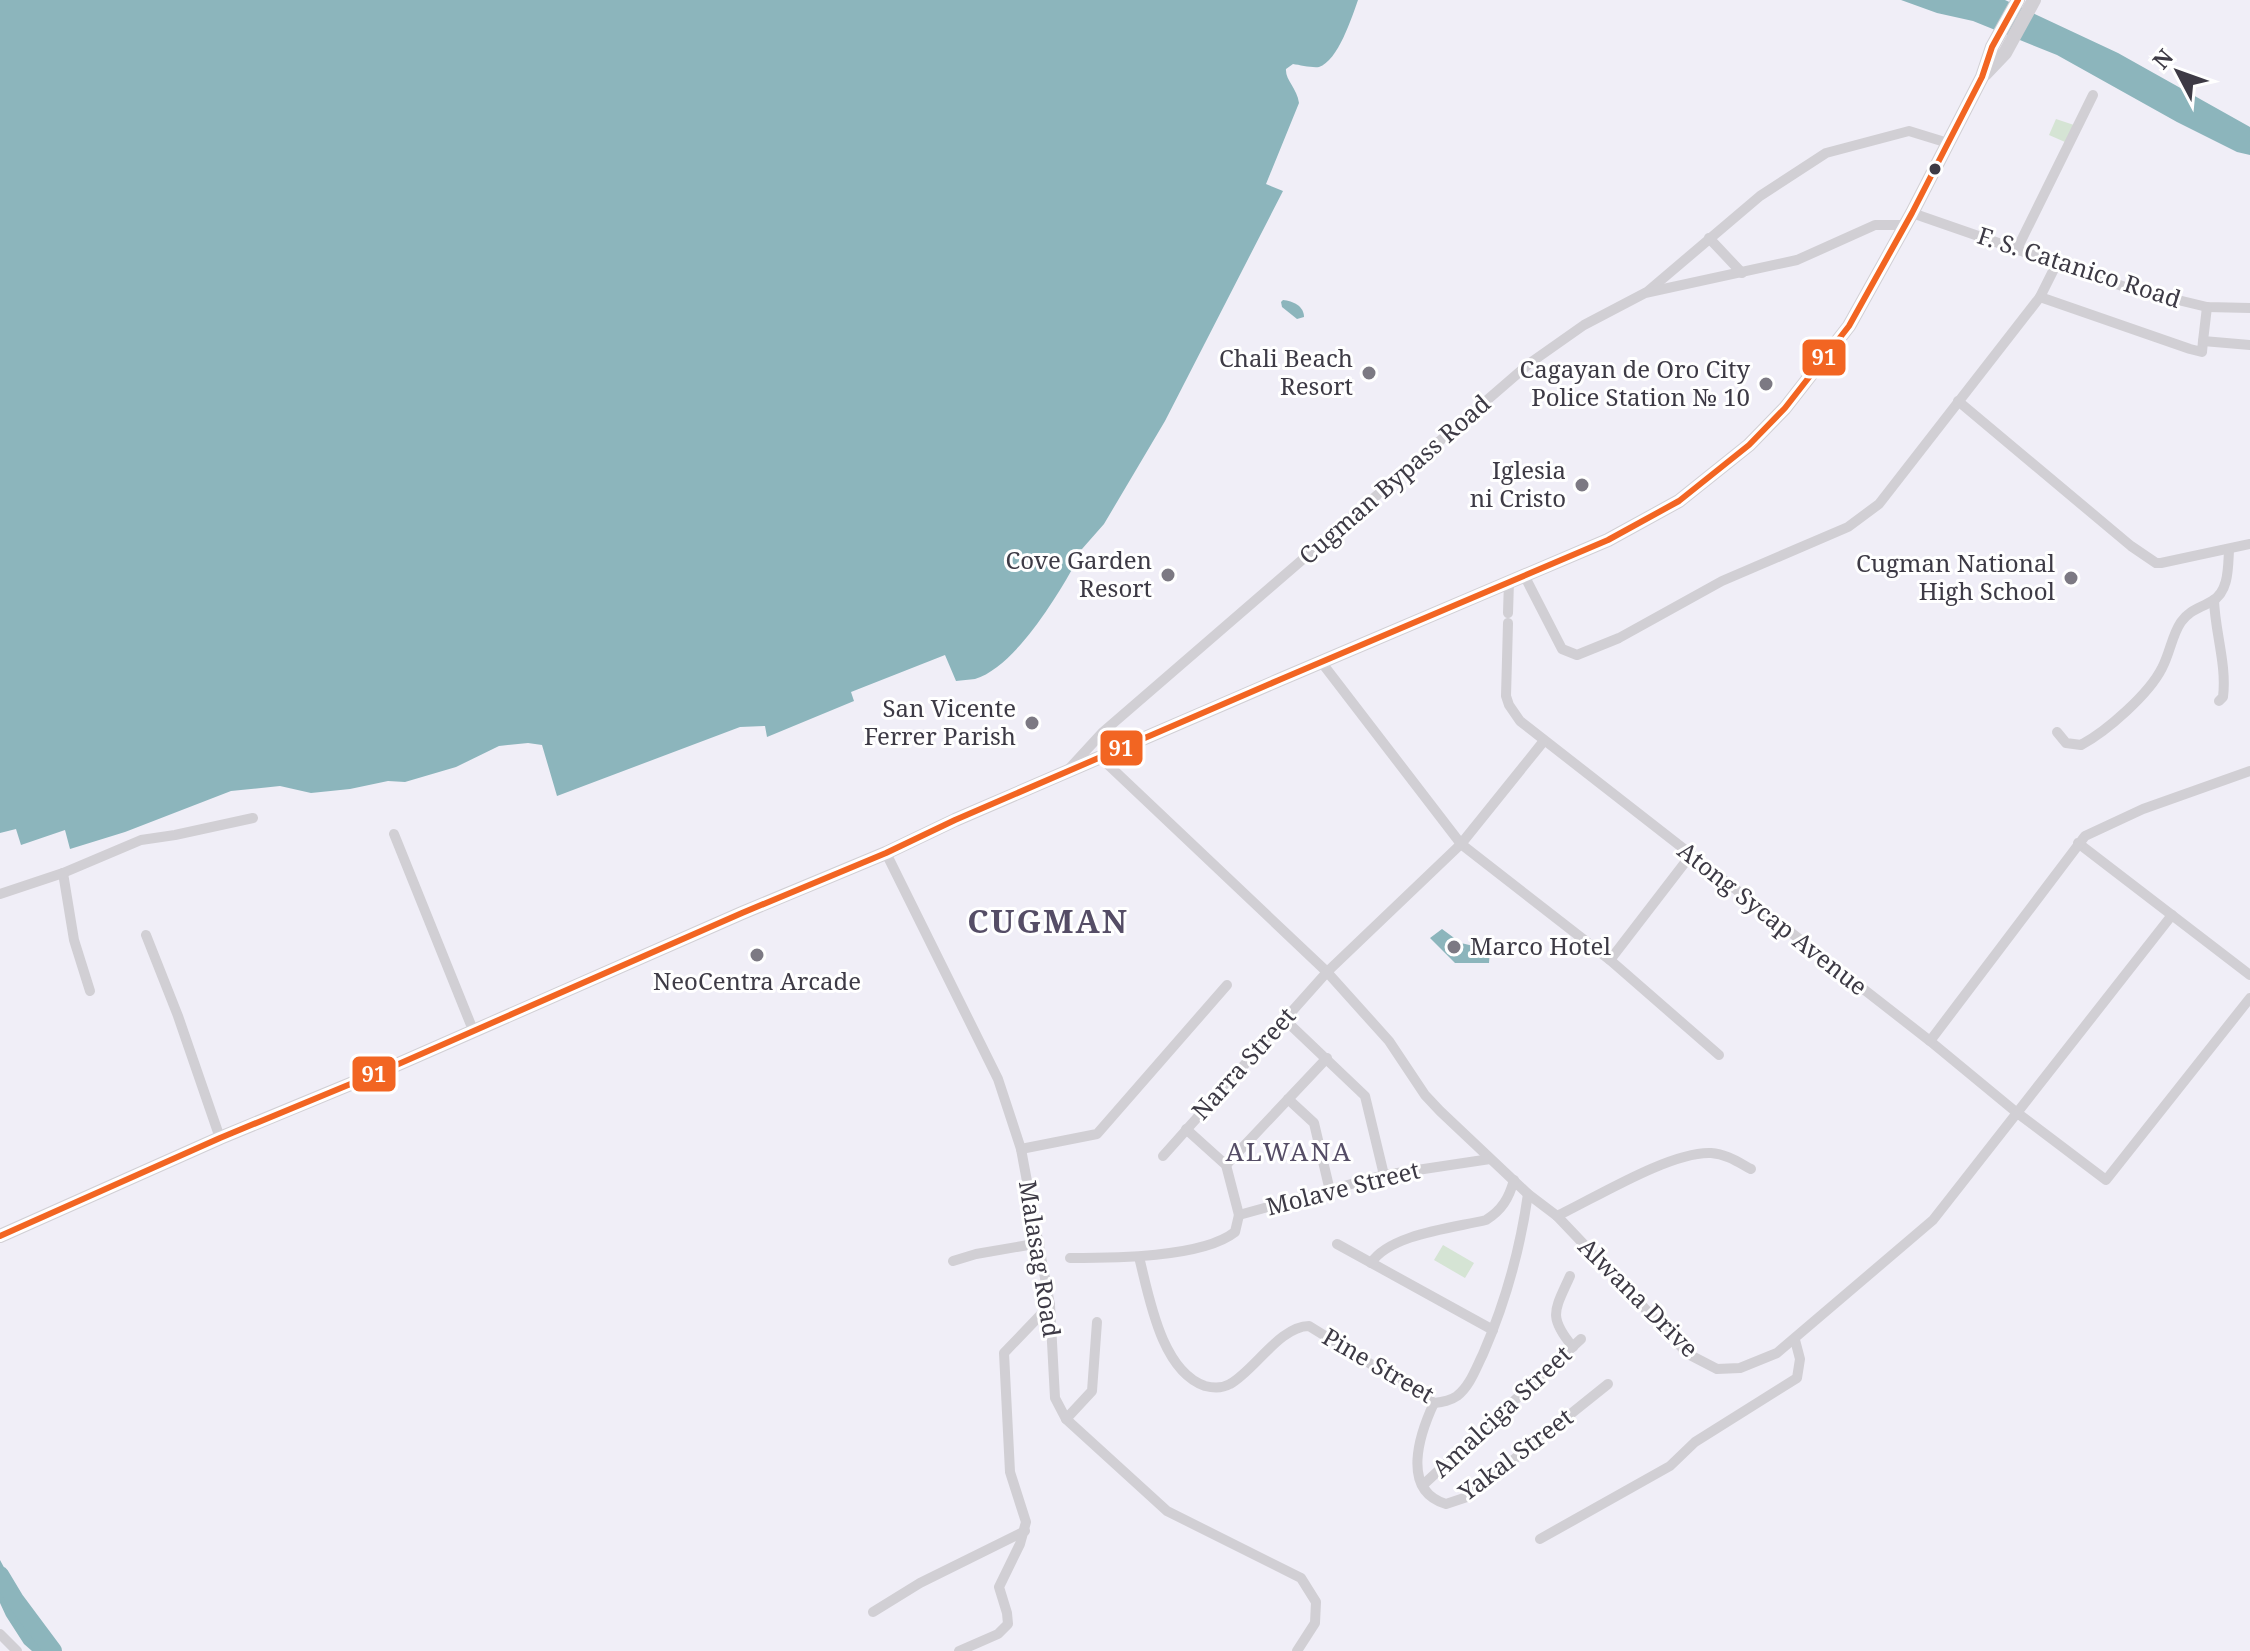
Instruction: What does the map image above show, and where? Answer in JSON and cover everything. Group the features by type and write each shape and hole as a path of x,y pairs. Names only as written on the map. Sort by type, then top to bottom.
{"highway":[{"path":"1999,50 2018,0"},
{"path":"0,1236 220,1138 1608,540 1657,515 1749,445 1785,408 1831,352 1865,299 1982,77 2034,0"}],"street":[{"path":"2017,249 2093,95"},
{"path":"1645,293 1769,189 1826,153 1909,131 1948,143"},
{"name":"F. S. Catanico Road","path":"1908,219 2017,249 2128,288 2207,307 2250,308"},
{"name":"Cugman Bypass Road","path":"1066,773 1103,732 1530,363 1584,325 1645,293 1797,260 1875,225 1908,219"},
{"path":"1709,238 1742,273"},
{"path":"1524,575 1562,649 1577,655 1619,638 1722,581 1848,527 1879,504 2040,297 2057,263"},
{"path":"2040,297 2202,352 2207,307"},
{"path":"2203,341 2250,345"},
{"path":"1958,401 2131,546 2156,563 2177,562 2250,544"},
{"path":"2057,732 2066,743 2081,745 2116,719 2157,676 2184,618 2194,609 2214,600 2225,585 2229,550"},
{"name":"Atong Sycap Avenue","path":"1509,581 1506,696 1520,721 2106,1180 2250,998"},
{"path":"2214,600 2224,682 2223,697 2219,701"},
{"path":"1322,663 1461,844 1610,960 1719,1055"},
{"name":"Narra Street","path":"1163,1156 1327,972 1461,844 1543,742"},
{"name":"Alwana Drive","path":"1101,758 1327,972 1389,1041 1425,1095 1528,1194 1557,1216 1688,1354 1717,1369 1740,1368 1777,1353 1933,1220 2172,915"},
{"path":"1930,1041 2078,843 2092,832 2143,809 2250,771"},
{"path":"0,894 63,873 147,838 253,818"},
{"path":"394,834 473,1030"},
{"path":"2078,843 2250,975"},
{"name":"Malasag Road","path":"886,853 998,1079 1021,1149 1050,1305 1055,1398 1066,1419 1167,1511 1301,1578 1316,1602 1315,1623 1297,1651"},
{"path":"1610,960 1690,856"},
{"path":"63,873 74,940 90,991"},
{"path":"146,935 220,1138"},
{"path":"1021,1149 1097,1134 1227,985"},
{"path":"1284,1019 1365,1096 1384,1175"},
{"path":"1226,1165 1327,1058"},
{"path":"1288,1099 1314,1123 1330,1191"},
{"path":"1186,1129 1226,1165 1239,1215"},
{"path":"1557,1216 1669,1161 1694,1154 1726,1155 1751,1169"},
{"name":"Molave Street","path":"1070,1258 1139,1257 1212,1246 1235,1232 1239,1215 1384,1175 1490,1159"},
{"path":"1371,1263 1376,1254 1391,1244 1486,1220 1505,1202 1514,1180"},
{"name":"Pine Street","path":"1139,1257 1154,1316 1165,1341 1182,1369 1198,1383 1209,1387 1229,1385 1294,1329 1309,1326 1434,1403 1448,1402 1459,1395 1473,1375 1493,1330 1516,1266 1528,1194"},
{"path":"953,1261 1040,1243"},
{"path":"1337,1244 1493,1330"},
{"name":"Amalciga Street","path":"1423,1485 1577,1343 1560,1331 1555,1321 1558,1302 1570,1276"},
{"path":"959,1651 998,1634 1008,1624 999,1587 1025,1531 1026,1522 1010,1472 1004,1353 1050,1305"},
{"path":"1066,1419 1092,1391 1097,1322"},
{"path":"1540,1539 1670,1466 1695,1442 1797,1378 1800,1359 1795,1340"},
{"name":"Yakal Street","path":"1423,1485 1431,1496 1446,1504 1467,1497 1608,1384"},
{"path":"1423,1485 1417,1466 1419,1440 1434,1403"},
{"path":"873,1612 920,1583 1025,1531"},
{"path":"0,1634 17,1651"}],"green space":[{"path":"2056,119 2074,125 2065,142 2049,135"},
{"path":"1443,1245 1474,1263 1465,1278 1434,1260"}],"water":[{"path":"0,0 1358,0 1343,38 1326,63 1319,67 1293,64 1286,69 1299,103 1266,184 1283,191 1165,421 1104,524 1082,549 1069,558 1074,566 1045,614 1018,647 990,672 975,679 956,681 945,655 851,692 854,701 767,737 765,726 740,727 557,796 542,745 499,746 456,767 405,782 388,781 311,793 280,786 231,791 125,832 70,849 65,830 21,845 16,829 0,833"},
{"path":"1901,0 2005,0 2118,53 2250,127 2250,155 2237,152 2177,122 2057,55 1973,21"},
{"path":"1283,300 1297,305 1304,317 1297,319 1282,307"},
{"path":"1442,929 1461,943 1490,950 1489,963 1455,963 1430,938"},
{"path":"0,1560 20,1597 32,1634 54,1651 32,1651 6,1616 0,1603"}],"waterway":[{"path":"0,1575 53,1651"}],"transit line":[{"name":"91","path":"0,1236 220,1138 394,1066 886,853 955,820 1608,540 1679,501 1749,445 1785,408 1849,326 1912,213 2018,0"}],"place":[{"name":"Chali Beach Resort","path":"1369,373"},
{"name":"Cagayan de Oro City Police Station № 10","path":"1766,384"},
{"name":"Iglesia ni Cristo","path":"1582,485"},
{"name":"Cove Garden Resort","path":"1168,575"},
{"name":"Cugman National High School","path":"2071,578"},
{"name":"San Vicente Ferrer Parish","path":"1032,723"},
{"name":"Marco Hotel","path":"1454,947"},
{"name":"NeoCentra Arcade","path":"757,955"}],"district":[{"name":"CUGMAN","path":"1048,922"},
{"name":"ALWANA","path":"1289,1152"}]}
